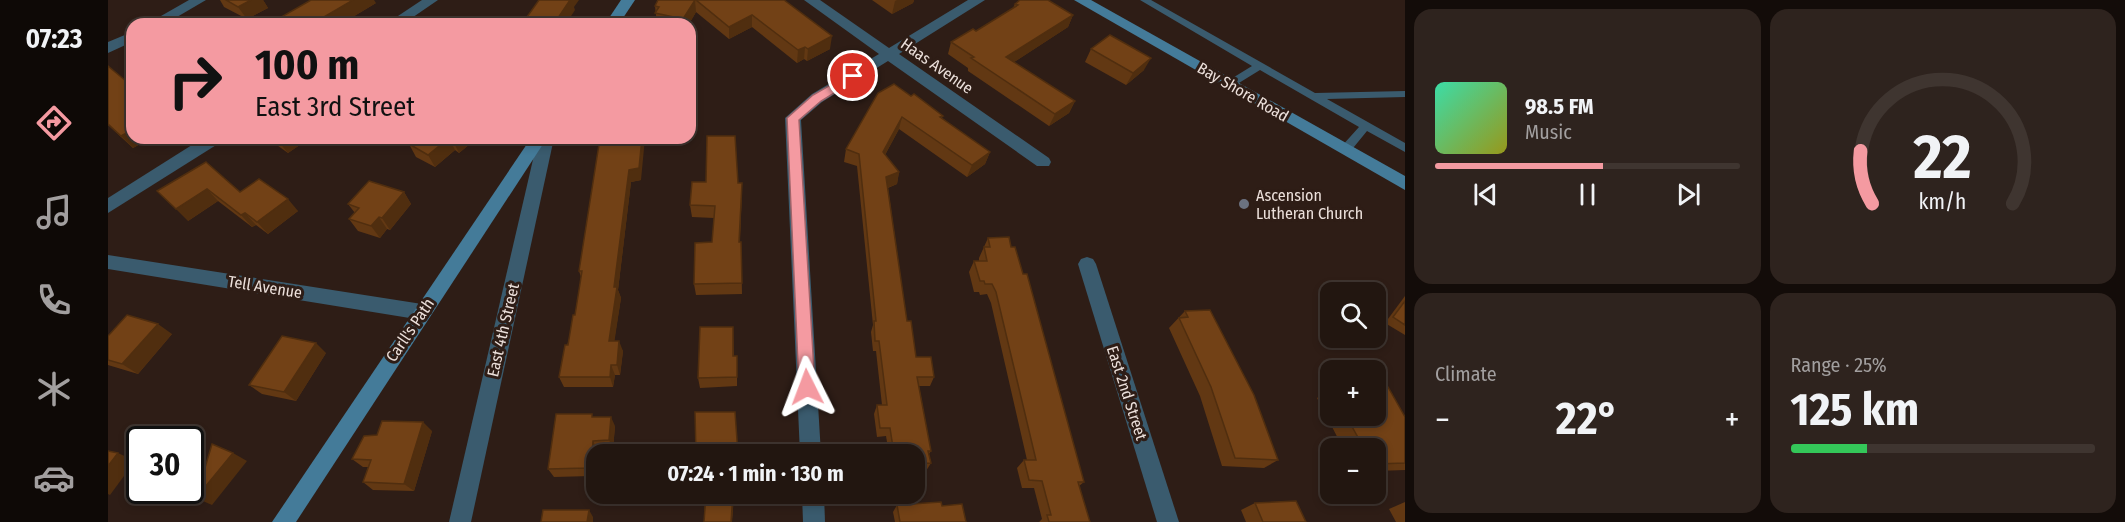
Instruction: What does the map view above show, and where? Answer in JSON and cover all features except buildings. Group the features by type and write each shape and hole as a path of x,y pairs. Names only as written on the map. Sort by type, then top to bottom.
{"street":[{"path":"165,18 199,0"},
{"path":"402,18 431,0"},
{"path":"616,18 628,0"},
{"name":"Haas Avenue","path":"811,0 1043,162"},
{"path":"810,444 793,118 817,98 978,0"},
{"name":"Bay Shore Road","path":"1084,1 1405,184"},
{"path":"108,48 126,39"},
{"path":"108,206 205,144"},
{"name":"Carll's Path","path":"283,522 535,144"},
{"name":"East 4th Street","path":"460,522 545,144"},
{"name":"Tell Avenue","path":"108,262 422,312"},
{"name":"East 2nd Street","path":"1087,264 1168,522"},
{"path":"813,504 814,522"}],"lane":[{"path":"1144,0 1405,148"},
{"path":"1230,84 1260,66"},
{"path":"1314,96 1405,94"},
{"path":"1345,150 1366,126"},
{"path":"1387,138 1405,137"}],"place":[{"name":"Ascension Lutheran Church","path":"1244,204"}],"route":[{"path":"807,387 793,118 817,98 853,76"}]}
